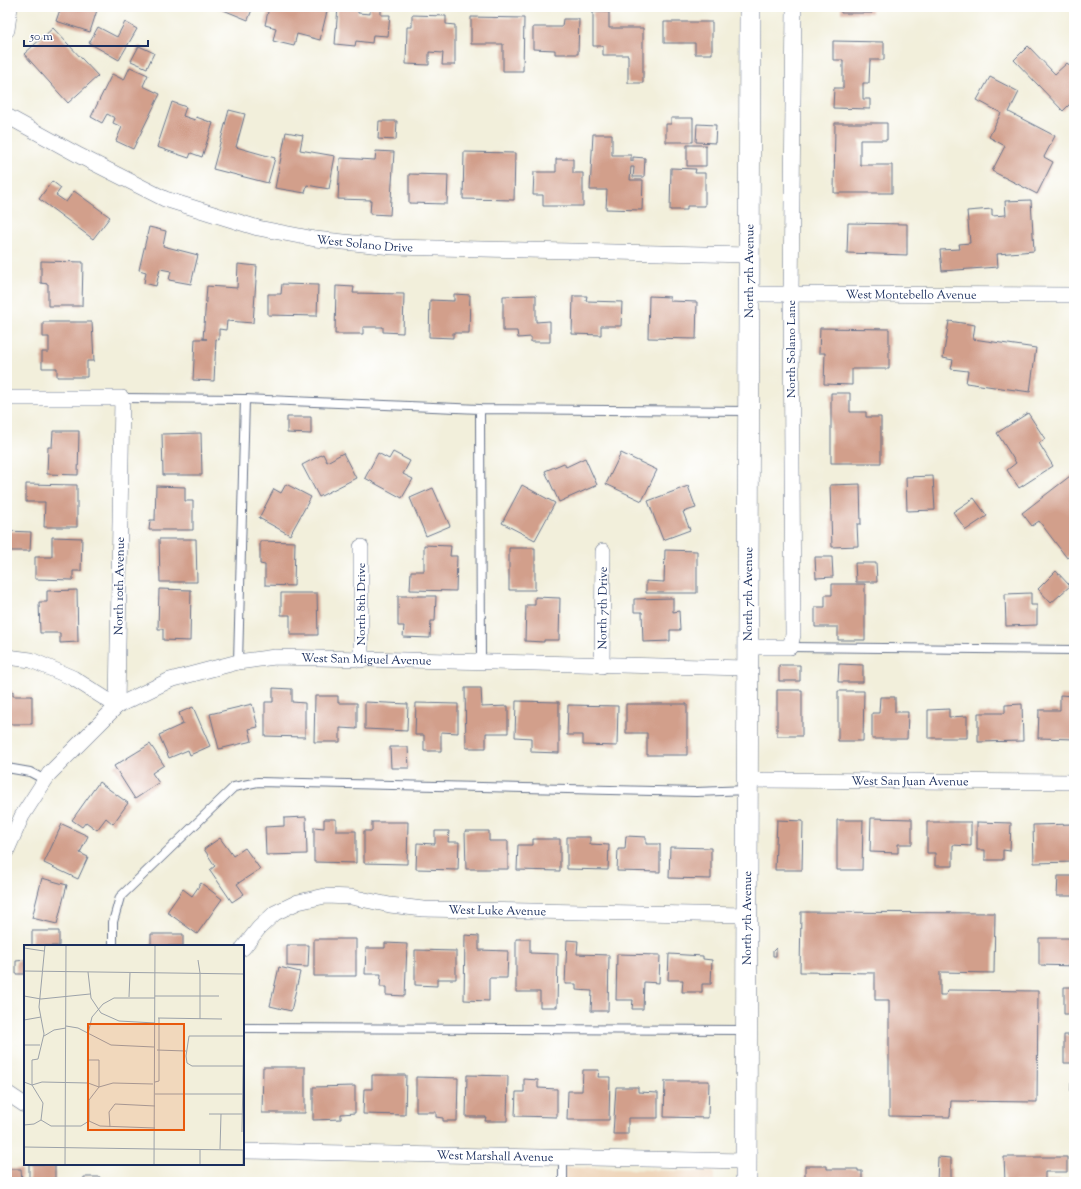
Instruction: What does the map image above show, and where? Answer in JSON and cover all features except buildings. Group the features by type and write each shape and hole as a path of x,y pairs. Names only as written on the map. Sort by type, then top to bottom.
{"main road":[{"name":"North 7th Avenue","path":"746,1182 750,7"}],"street":[{"path":"7,30 10,7"},
{"name":"North Solano Lane","path":"790,647 793,635 791,294 794,7"},
{"name":"West Solano Drive","path":"7,116 80,156 165,198 258,228 315,239 392,247 749,255"},
{"name":"West Montebello Avenue","path":"749,294 1074,295"},
{"path":"7,398 122,398"},
{"name":"North 10th Avenue","path":"117,706 122,398"},
{"name":"North 8th Drive","path":"361,547 361,660"},
{"name":"North 7th Drive","path":"602,666 603,551"},
{"path":"747,647 790,647"},
{"path":"7,657 31,660 73,678 117,706 45,780 22,816 7,850"},
{"name":"West San Miguel Avenue","path":"117,706 170,680 238,662 275,657 602,666 747,668"},
{"name":"West San Juan Avenue","path":"747,785 1074,782"},
{"name":"West Luke Avenue","path":"244,947 259,928 275,913 298,902 325,896 351,896 390,905 423,909 747,915"},
{"path":"7,1094 24,1104"},
{"name":"West Marshall Avenue","path":"244,1151 746,1161"}],"lane":[{"path":"122,398 246,399 480,409 748,411"},
{"path":"238,662 246,399"},
{"path":"480,409 481,663"},
{"path":"790,647 1074,650"},
{"path":"7,768 30,772 45,780"},
{"path":"113,945 113,922 120,897 234,787 258,782 696,792 747,785"},
{"path":"244,1028 747,1030"},
{"path":"563,1158 563,1182"}],"shaded area":[{"path":"557,1167 714,1172 714,1182 557,1182"}]}
